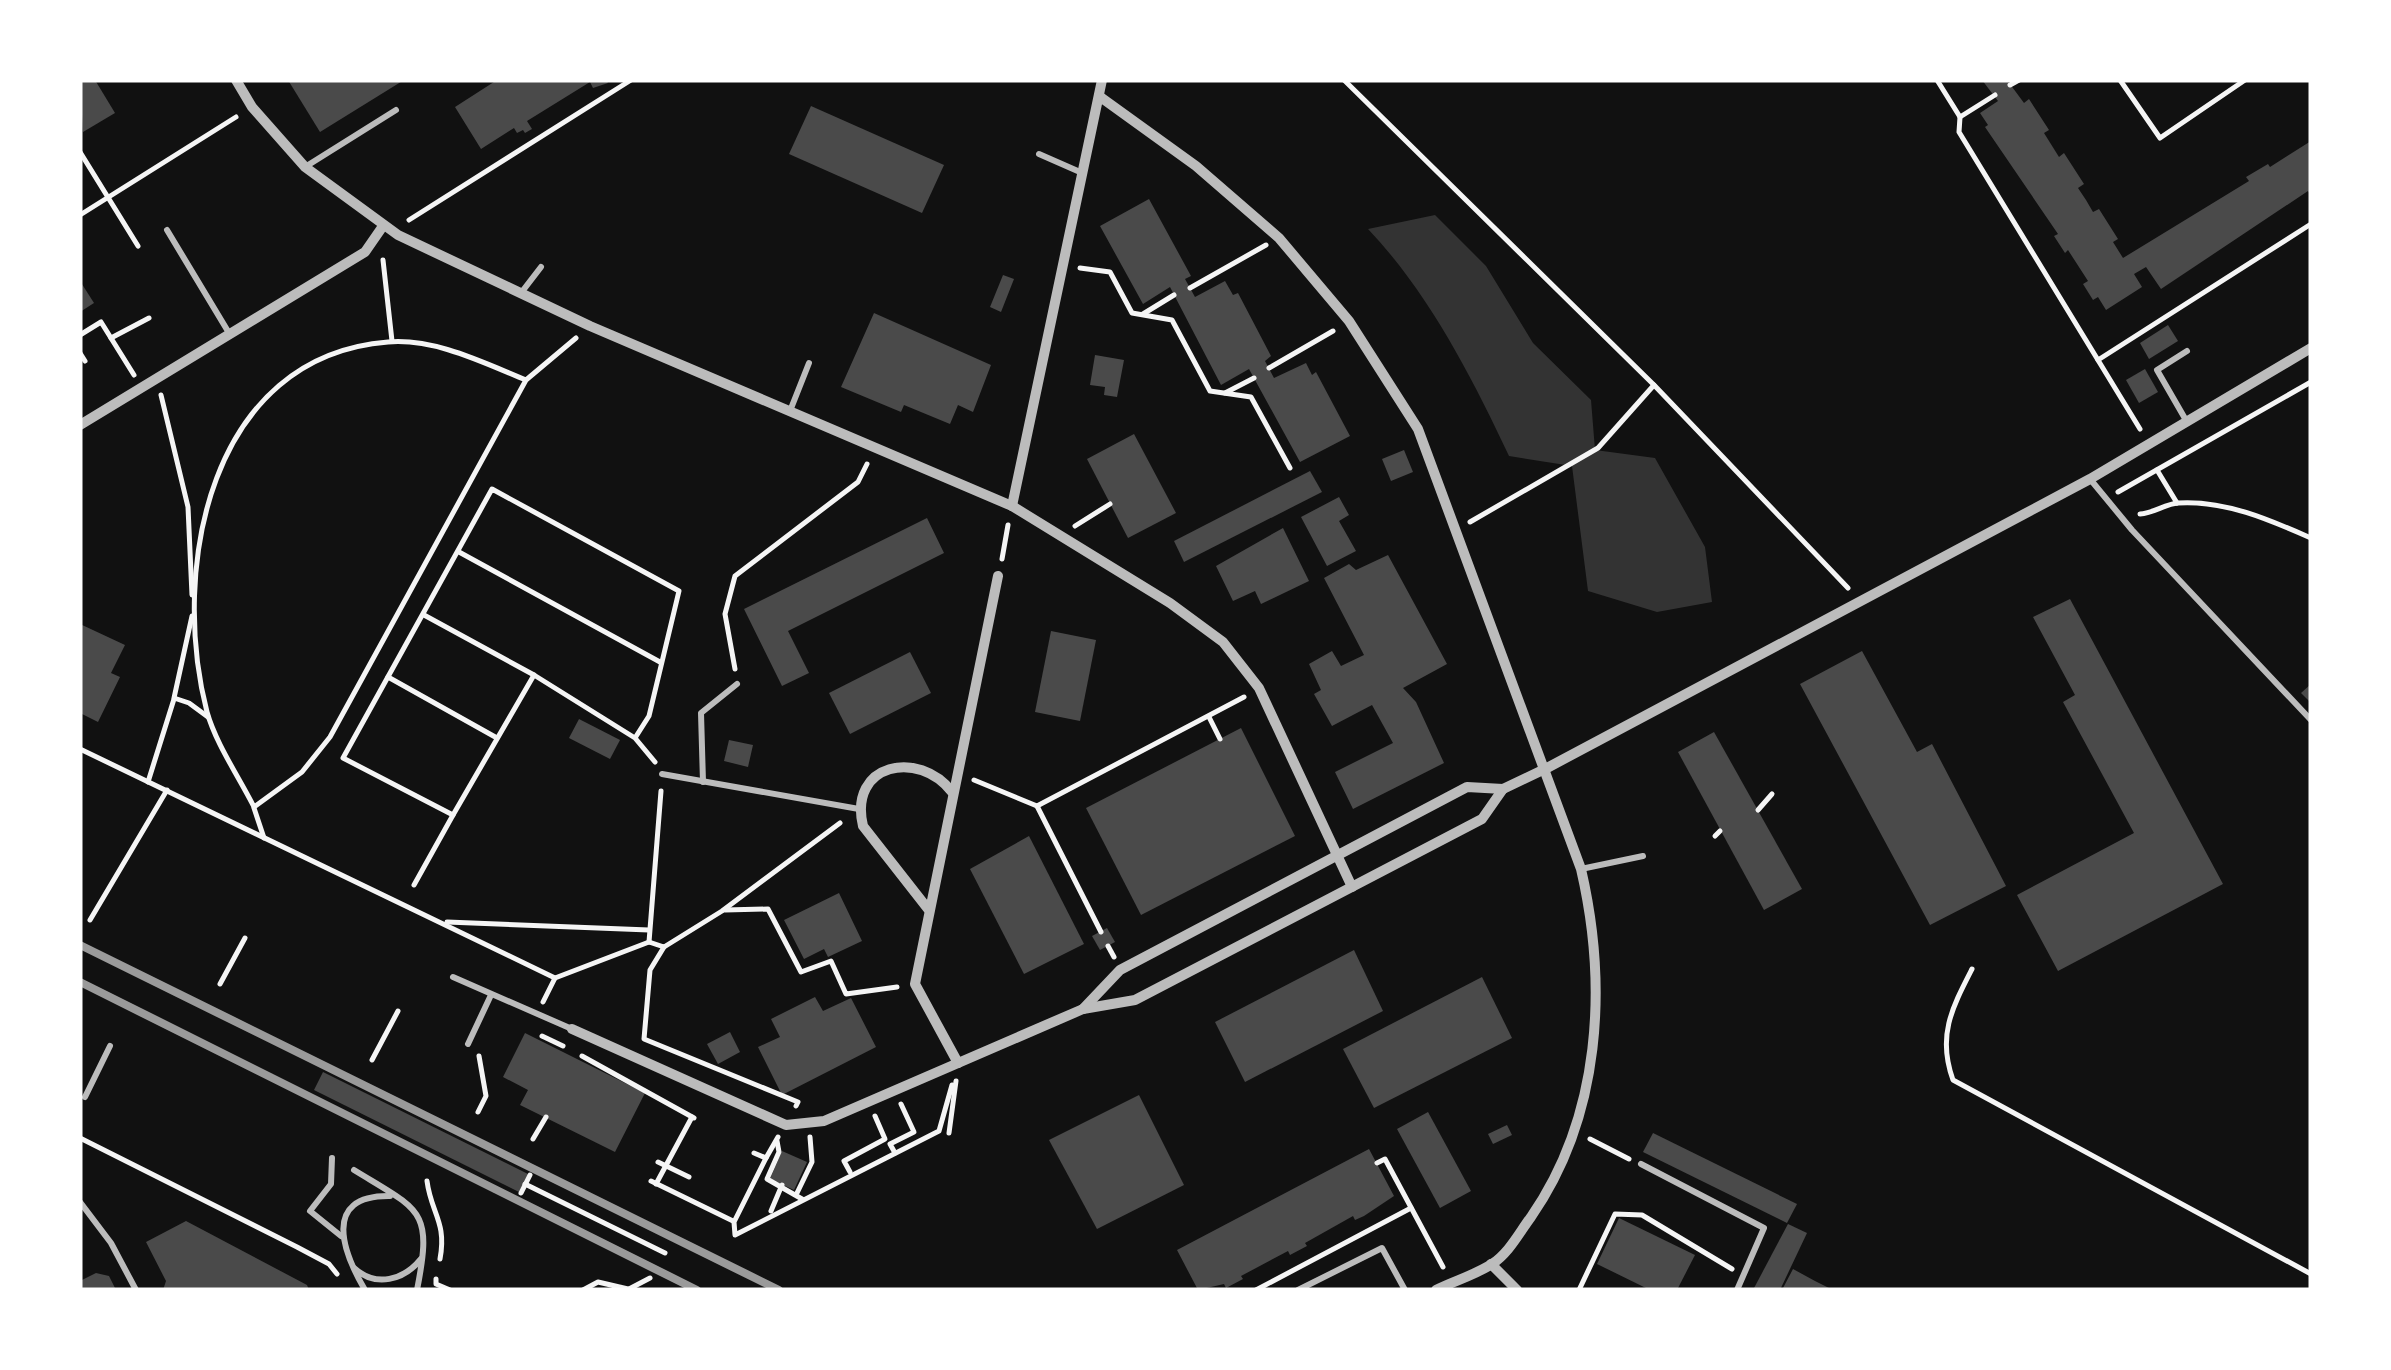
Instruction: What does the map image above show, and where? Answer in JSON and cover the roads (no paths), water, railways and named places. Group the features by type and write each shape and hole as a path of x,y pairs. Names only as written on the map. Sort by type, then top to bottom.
{"street":[{"path":"236,80 252,107 305,168 398,235 590,326 1012,506 1170,603 1222,642 1259,688 1352,887"},
{"path":"1012,506 1102,80"},
{"path":"1098,96 1196,166 1278,238 1349,322 1418,429 1547,768 1581,869 1591,913 1598,986 1591,1057 1574,1132 1548,1192 1506,1252 1492,1264 1436,1290"},
{"path":"80,425 366,252 383,226"},
{"path":"1083,1009 1120,970 1467,788 1503,789 1547,768 2090,479 2311,348"},
{"path":"958,1062 915,984 998,576"},
{"path":"928,909 863,826 859,809 862,791 876,774 896,768 924,769 940,776 952,792"},
{"path":"572,1029 786,1125 824,1120 870,1104 1083,1009 1135,1000 1482,819 1503,789"},
{"path":"1492,1264 1518,1290"}],"lane":[{"path":"305,168 396,110"},
{"path":"1039,154 1080,172"},
{"path":"167,230 229,332"},
{"path":"522,293 541,267"},
{"path":"2187,352 2157,370 2188,423"},
{"path":"789,412 809,363"},
{"path":"2090,479 2311,720"},
{"path":"704,782 701,713 737,684"},
{"path":"662,774 859,809"},
{"path":"1581,869 1643,856"},
{"path":"453,977 572,1029"},
{"path":"468,1044 491,995"},
{"path":"85,1098 110,1046"},
{"path":"332,1158 331,1184 310,1211 341,1236 350,1264 365,1290"},
{"path":"1641,1164 1764,1228 1738,1290"},
{"path":"354,1170 414,1208 426,1232 417,1290"},
{"path":"341,1236 352,1210 364,1200 391,1196"},
{"path":"80,1202 111,1243 136,1290"},
{"path":"350,1264 360,1274 389,1280 413,1269 426,1246"},
{"path":"1298,1290 1382,1248 1405,1290"}],"railway":[{"path":"80,945 779,1290"},
{"path":"80,982 697,1290"}]}
